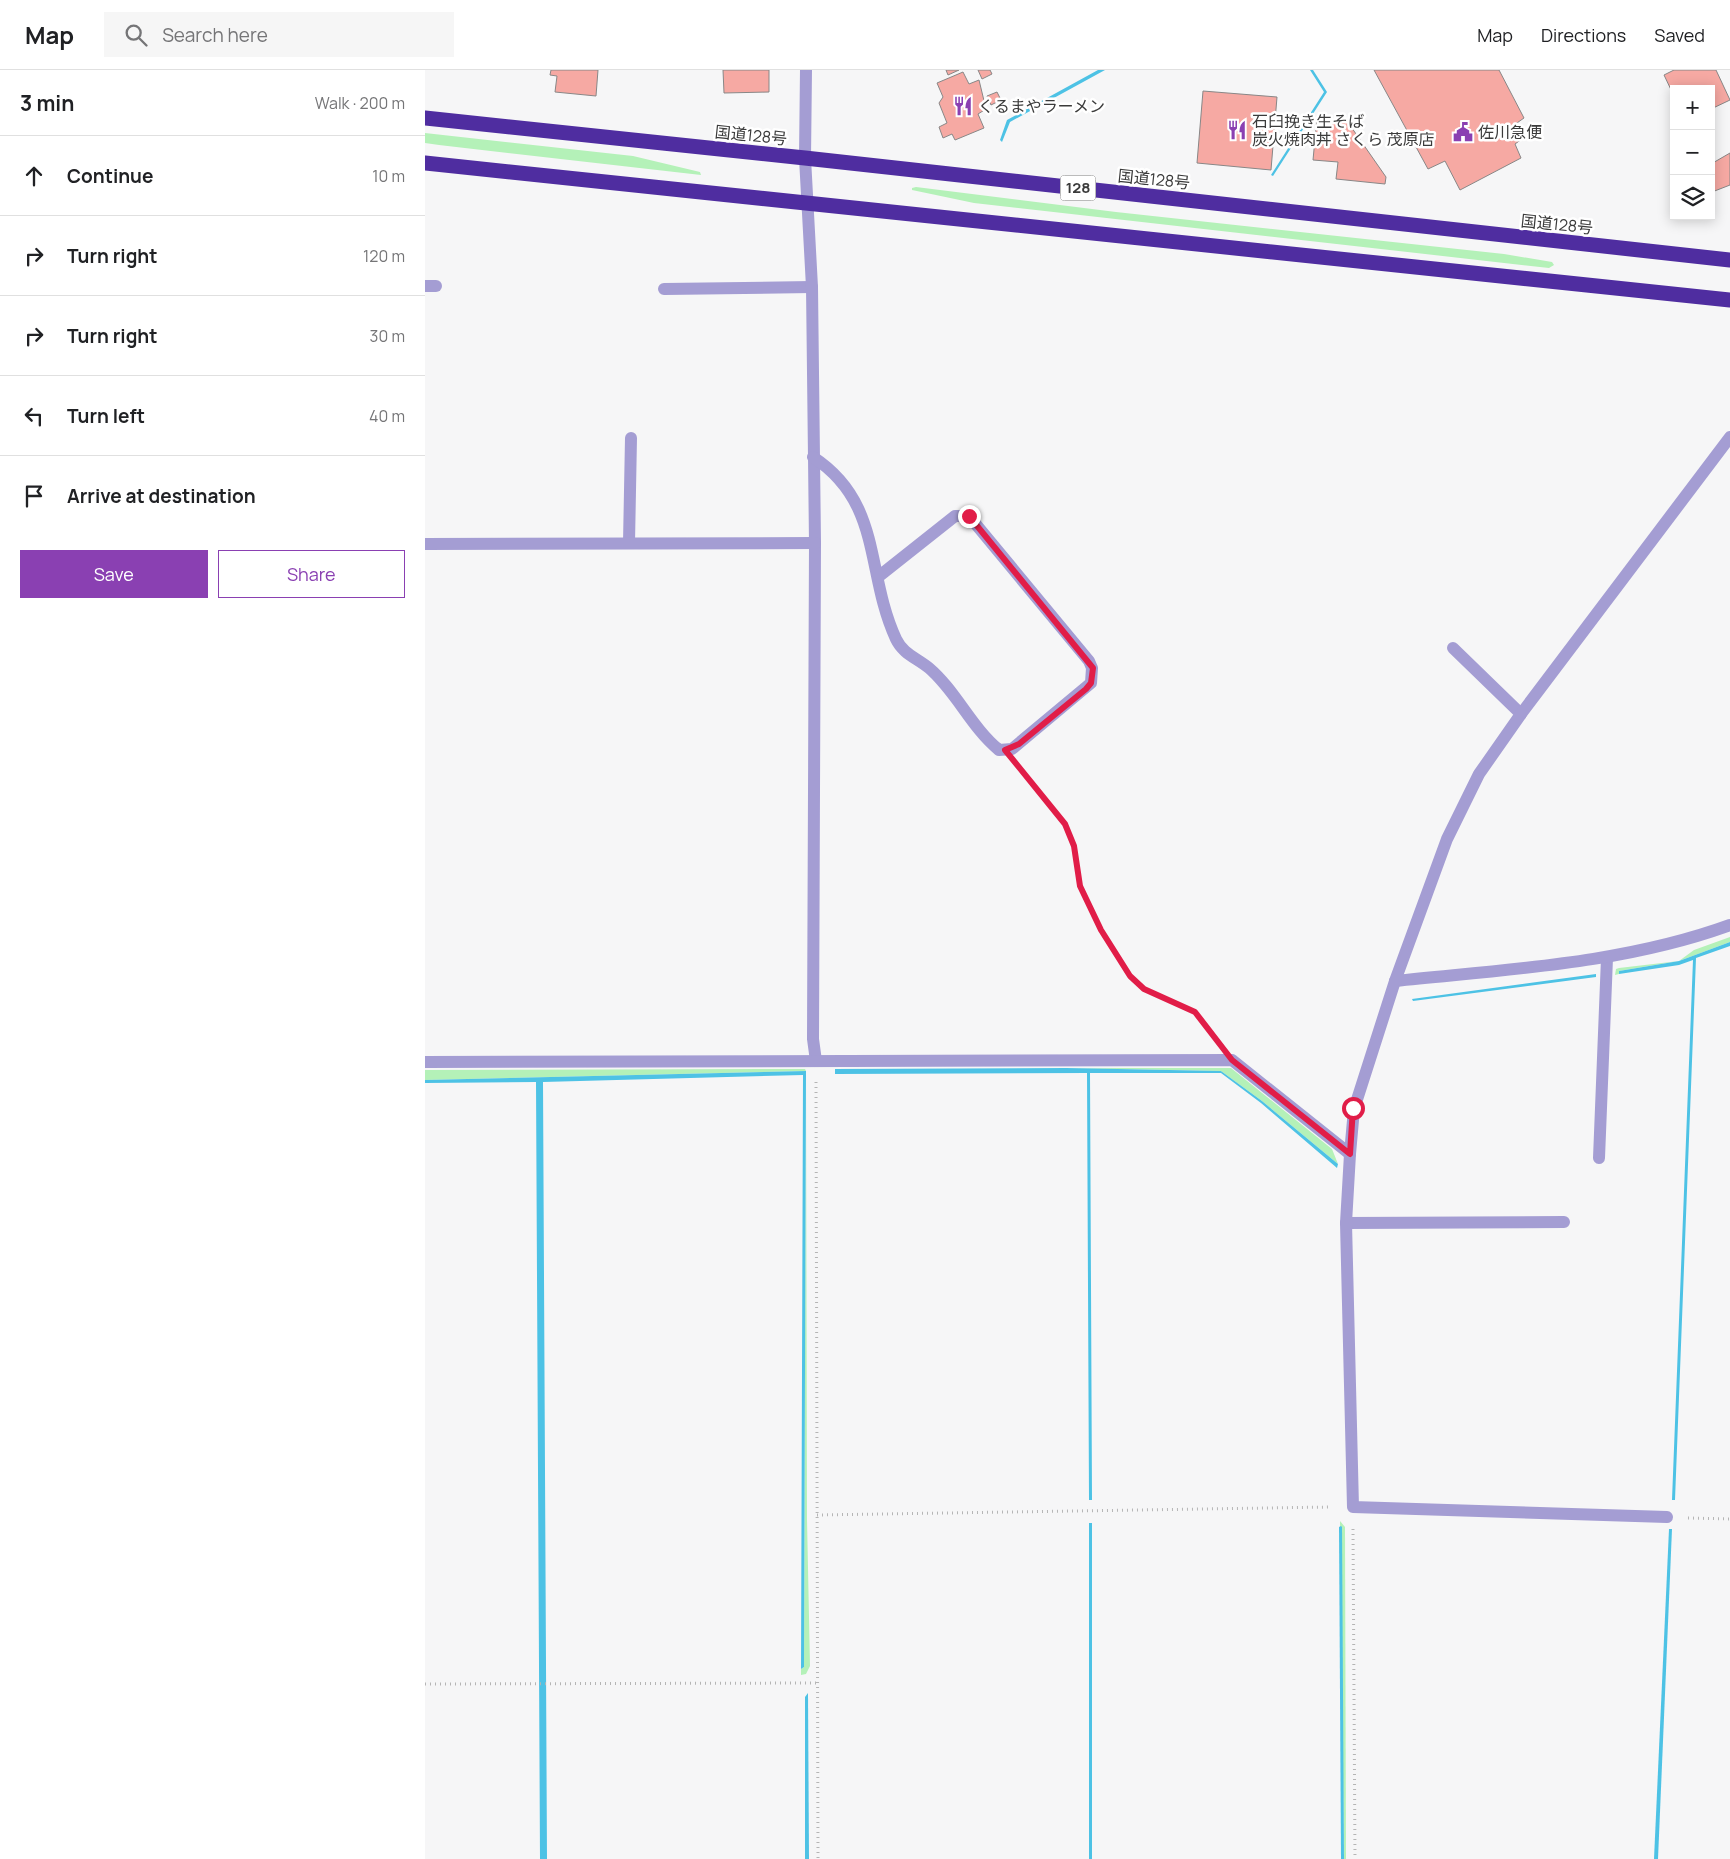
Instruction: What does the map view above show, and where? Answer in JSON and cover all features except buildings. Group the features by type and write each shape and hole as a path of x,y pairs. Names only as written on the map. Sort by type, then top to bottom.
{"highway":[{"name":"国道128号","path":"425,118 1730,260"},
{"path":"425,163 1730,300"}],"street":[{"path":"806,70 805,158 813,288 815,544 813,1040 816,1061"},
{"path":"664,288 813,288"},
{"path":"1667,1517 1353,1507 1346,1223 1350,1154 1353,1108 1395,981 1447,839 1479,774 1521,714 1730,437"},
{"path":"629,543 631,438"},
{"path":"813,456 835,473 852,496 868,529 881,597 896,639 902,649 931,670 991,744 999,750 1005,750 1019,744 1091,683 1093,675 1089,661 969,516 955,516 878,577"},
{"path":"425,544 815,544"},
{"path":"1453,648 1521,714"},
{"path":"1395,981 1607,958 1689,940 1730,925"},
{"path":"1599,1158 1607,958"},
{"path":"425,1062 1232,1060 1350,1154"},
{"path":"1346,1223 1565,1222"}],"path":[{"path":"1005,750 1065,824 1074,846 1080,886 1101,930 1130,976 1144,989 1195,1012 1232,1060"},
{"path":"816,1061 818,1859"},
{"path":"817,1515 1353,1507 1355,1859"},
{"path":"1667,1517 1730,1520"},
{"path":"425,1684 817,1683"}],"green space":[{"path":"425,133 633,156 700,172 701,175 425,143"},
{"path":"912,188 1116,212 1504,254 1552,262 1554,265 1549,268 974,203 912,190"},
{"path":"1730,937 1730,942 1679,961 1694,950"},
{"path":"1679,961 1619,971 1619,974 1615,975 1616,969 1619,968"},
{"path":"1066,1068 1231,1068 1332,1149 1338,1164 1262,1101 1221,1071"},
{"path":"805,1069 806,1071 425,1080 425,1070"},
{"path":"806,1071 807,1519 810,1666 806,1674 801,1675 801,1669 804,1667"},
{"path":"1340,1521 1345,1527 1346,1859 1344,1859"}],"water":[{"path":"1098,70 1105,70 1010,122 1002,142 1000,140 1007,120"},
{"path":"1310,70 1313,70 1327,92 1273,176 1271,175 1324,92"},
{"path":"1730,942 1730,946 1696,958 1675,1500 1672,1500 1693,960 1679,965 1619,974 1619,971 1679,961"},
{"path":"1596,974 1596,977 1413,1001 1412,999"},
{"path":"1066,1068 1221,1071 1262,1101 1338,1164 1337,1168 1261,1103 1221,1073 1090,1073 1092,1500 1089,1500 1087,1073 835,1074 835,1069"},
{"path":"806,1071 804,1667 801,1669 803,1075 543,1082 547,1859 540,1859 536,1082 425,1083 425,1080"},
{"path":"1089,1523 1092,1523 1092,1859 1089,1859"},
{"path":"1341,1526 1344,1859 1341,1859 1339,1527"},
{"path":"1669,1529 1672,1529 1658,1859 1654,1859"},
{"path":"808,1693 809,1859 805,1859 805,1697"}],"place":[{"name":"くるまやラーメン","path":"963,106"},
{"name":"石臼挽き生そば 炭火焼肉丼 さくら 茂原店","path":"1237,130"},
{"name":"佐川急便","path":"1463,132"}],"route":[{"path":"969,516 1093,668 1091,683 1086,689 1019,744 1012,749 1005,750 1065,824 1074,846 1080,886 1101,930 1121,963 1130,976 1144,989 1195,1012 1232,1060 1350,1154 1353,1108"}]}
